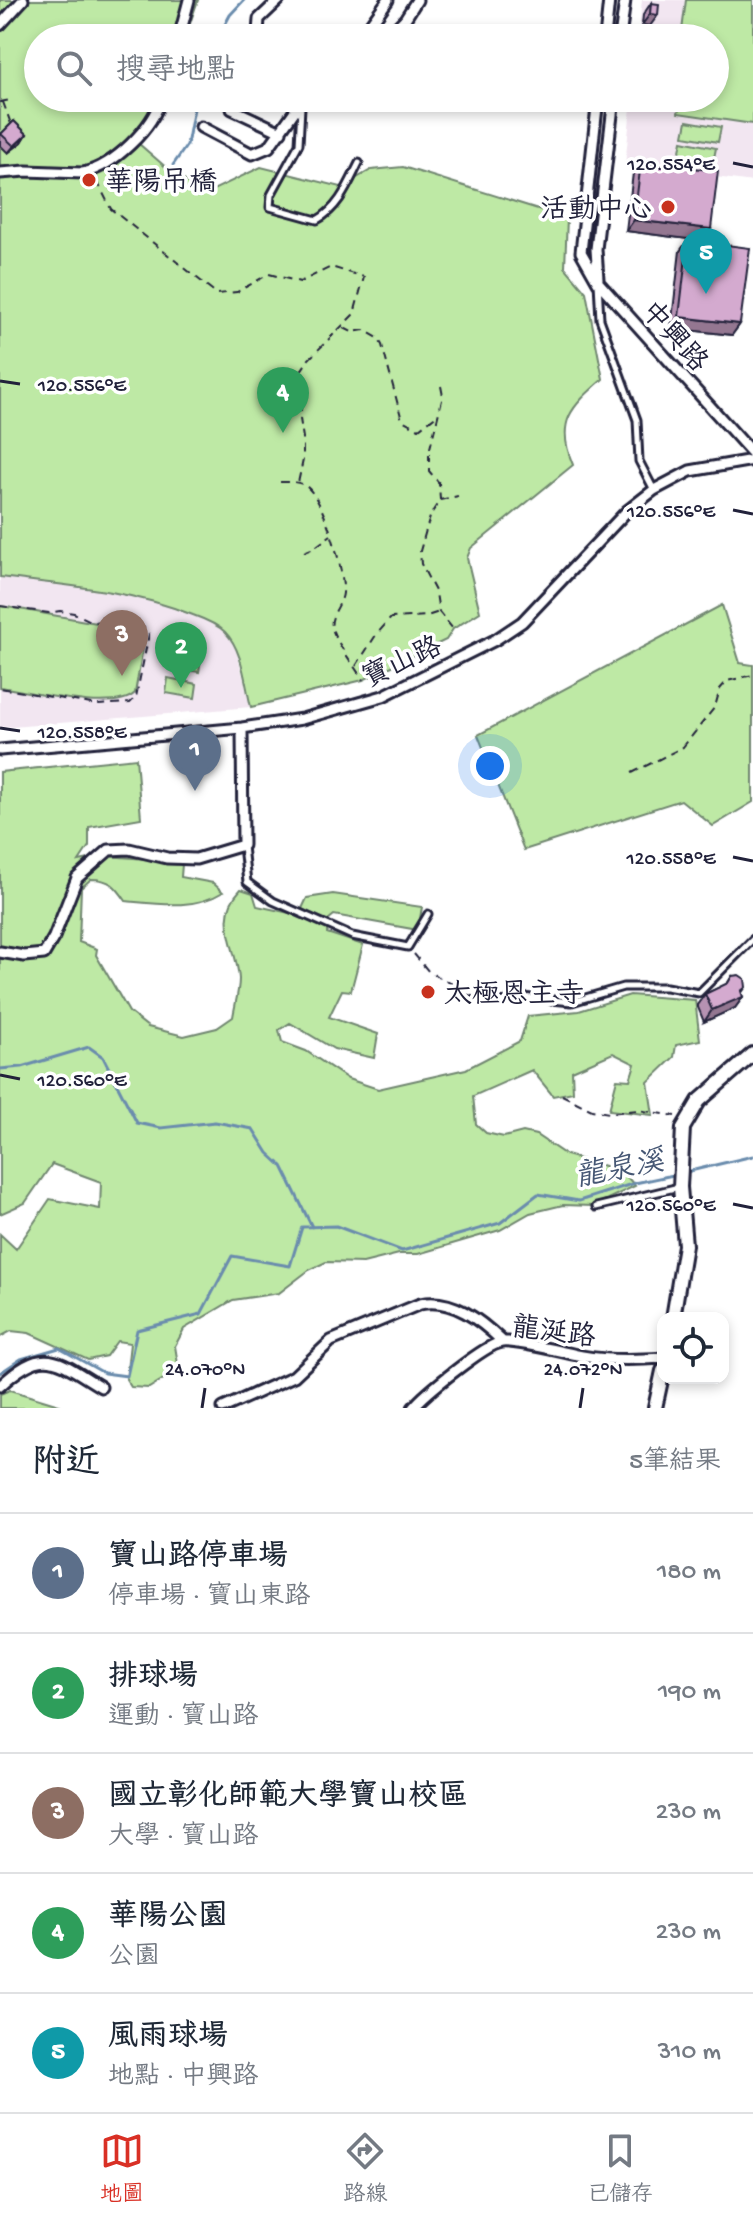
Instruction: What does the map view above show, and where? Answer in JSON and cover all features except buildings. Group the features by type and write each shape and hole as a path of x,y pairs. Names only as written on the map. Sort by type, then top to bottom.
{"main road":[{"path":"674,1312 685,1245 680,1184 681,1139 688,1118 699,1101 751,1061"},
{"path":"655,1408 660,1384"}],"street":[{"path":"0,25 23,0"},
{"path":"183,24 189,0"},
{"path":"259,24 259,19 279,0"},
{"path":"371,24 388,0"},
{"path":"400,24 417,0"},
{"path":"606,24 609,0"},
{"path":"622,24 625,0"},
{"path":"0,173 92,171 127,148 156,112"},
{"path":"238,112 281,132"},
{"path":"201,127 252,154 269,147 295,112"},
{"name":"中興路","path":"596,112 581,252 598,282 753,454"},
{"path":"598,282 596,249 612,112"},
{"name":"寶山路","path":"0,750 242,728 302,719 383,696 495,640 522,622 627,511 654,490 690,471 753,460"},
{"path":"0,952 24,956 44,954 54,937 77,878 109,850 129,849 167,858 196,859 243,845 242,728"},
{"path":"223,1408 294,1376 331,1341 420,1304 449,1305 481,1321 502,1341"},
{"name":"龍涎路","path":"413,1408 422,1397 502,1341 587,1357 657,1358"},
{"path":"0,1386 41,1359 54,1358 101,1387"}],"lane":[{"path":"303,112 299,144 271,195 270,207 317,220 328,214 341,198 359,163"},
{"path":"598,282 600,319 637,420 639,461 654,490"},
{"path":"243,845 247,882 273,901 352,936 408,947 428,914"},
{"path":"468,991 502,1002 522,997 572,1002 623,987 666,987 699,993 753,939"},
{"path":"596,1207 680,1184"}],"path":[{"path":"10,100 2,102 15,131"},
{"path":"92,171 111,209 217,294 237,292 269,274 300,282 331,267 364,277 354,314 309,359 297,377 302,398 300,419 303,438 303,460 298,483"},
{"path":"343,328 352,332 364,330 378,338 402,420 419,429 439,414"},
{"path":"441,386 443,396 429,452 429,471 439,483 440,500 431,514 420,551 421,564 436,593 439,612 453,629"},
{"path":"280,482 303,484 313,492 332,534 341,564 343,595 331,621 332,631 363,680"},
{"path":"440,500 458,496"},
{"path":"304,552 332,534"},
{"path":"0,606 74,613 91,621 145,628 149,634 136,697 130,703 97,705 0,688"},
{"path":"356,667 391,618 427,616 439,612"},
{"path":"632,773 683,747 715,707 720,689 727,681 753,675"},
{"path":"408,947 429,972 468,991"},
{"path":"562,1095 592,1110 609,1113 638,1110 688,1118"}],"shaded area":[{"path":"642,0 753,0 753,182 625,165 631,112 729,112 729,24 639,24"},
{"path":"0,577 102,589 162,603 205,620 224,630 235,645 251,707 0,728"}],"green space":[{"path":"0,0 198,0 190,24 24,24 24,112 161,112 138,143 176,176 207,193 261,167 341,187 371,170 403,167 567,218 565,267 586,292 603,379 582,398 569,416 566,437 573,465 471,548 467,558 480,612 453,629 446,640 363,680 251,707 236,648 225,632 210,622 122,594 0,577"},
{"path":"686,0 753,0 753,124 678,113 729,112 729,24 683,24"},
{"path":"687,121 721,127 718,142 684,136"},
{"path":"682,141 716,148 713,163 679,156"},
{"path":"722,605 740,663 753,665 753,802 713,826 681,800 524,850 478,735"},
{"path":"0,606 141,630 145,636 135,693 124,699 91,701 0,687"},
{"path":"173,653 201,659 199,672 170,667"},
{"path":"168,678 197,684 195,698 166,693"},
{"path":"136,758 141,818 89,827 89,846 79,861 105,856 176,861 182,864 181,877 213,883 223,892 188,904 163,904 126,901 116,887 103,880 91,879 81,888 79,942 97,949 96,955 129,1012 148,1027 184,1036 217,1028 233,1017 239,979 228,922 233,900 241,889 253,893 257,906 299,915 307,898 333,894 422,907 418,930 334,915 328,920 327,933 363,945 351,991 342,990 329,1017 378,1034 374,1058 334,1049 290,1023 279,1030 282,1042 306,1051 348,1079 378,1089 466,1069 520,1041 528,1016 579,1011 630,995 695,1000 700,1040 676,1045 674,1057 648,1082 653,1115 609,1110 617,1079 630,1080 635,1064 613,1053 572,1071 573,1092 553,1096 532,1070 473,1096 476,1124 486,1133 504,1137 523,1132 536,1135 566,1155 622,1171 635,1186 593,1206 563,1205 530,1213 500,1230 418,1254 399,1254 363,1263 326,1262 309,1270 279,1293 233,1300 184,1329 175,1346 178,1364 173,1373 149,1388 131,1387 126,1379 130,1343 117,1341 106,1356 88,1360 29,1333 11,1331 0,1337 0,1234 16,1249 50,1199 100,1209 101,1182 52,1164 25,1203 0,1214 0,772"},
{"path":"10,1390 66,1408 0,1408 0,1394"}],"waterway":[{"path":"225,24 244,0"},
{"path":"173,165 187,145 193,112"},
{"path":"0,1069 22,1067 89,1047 103,1057 137,1123 161,1128 215,1122 253,1129 268,1153 282,1166 312,1227"},
{"name":"龍泉溪","path":"686,1172 753,1156"},
{"name":"龍泉溪","path":"0,1373 21,1359 59,1348 104,1373 127,1376 137,1330 201,1314 232,1256 290,1266 302,1227 336,1226 402,1251 500,1223 538,1194 579,1201 635,1183 678,1174"}],"place":[{"name":"華陽吊橋","path":"89,180"},
{"name":"活動中心","path":"668,207"},
{"name":"風雨球場","path":"706,294"},
{"name":"華陽公園","path":"283,433"},
{"name":"國立彰化師範大學寶山校區","path":"122,676"},
{"name":"排球場","path":"181,688"},
{"name":"寶山路停車場","path":"195,791"},
{"name":"太極恩主寺","path":"428,992"}]}
